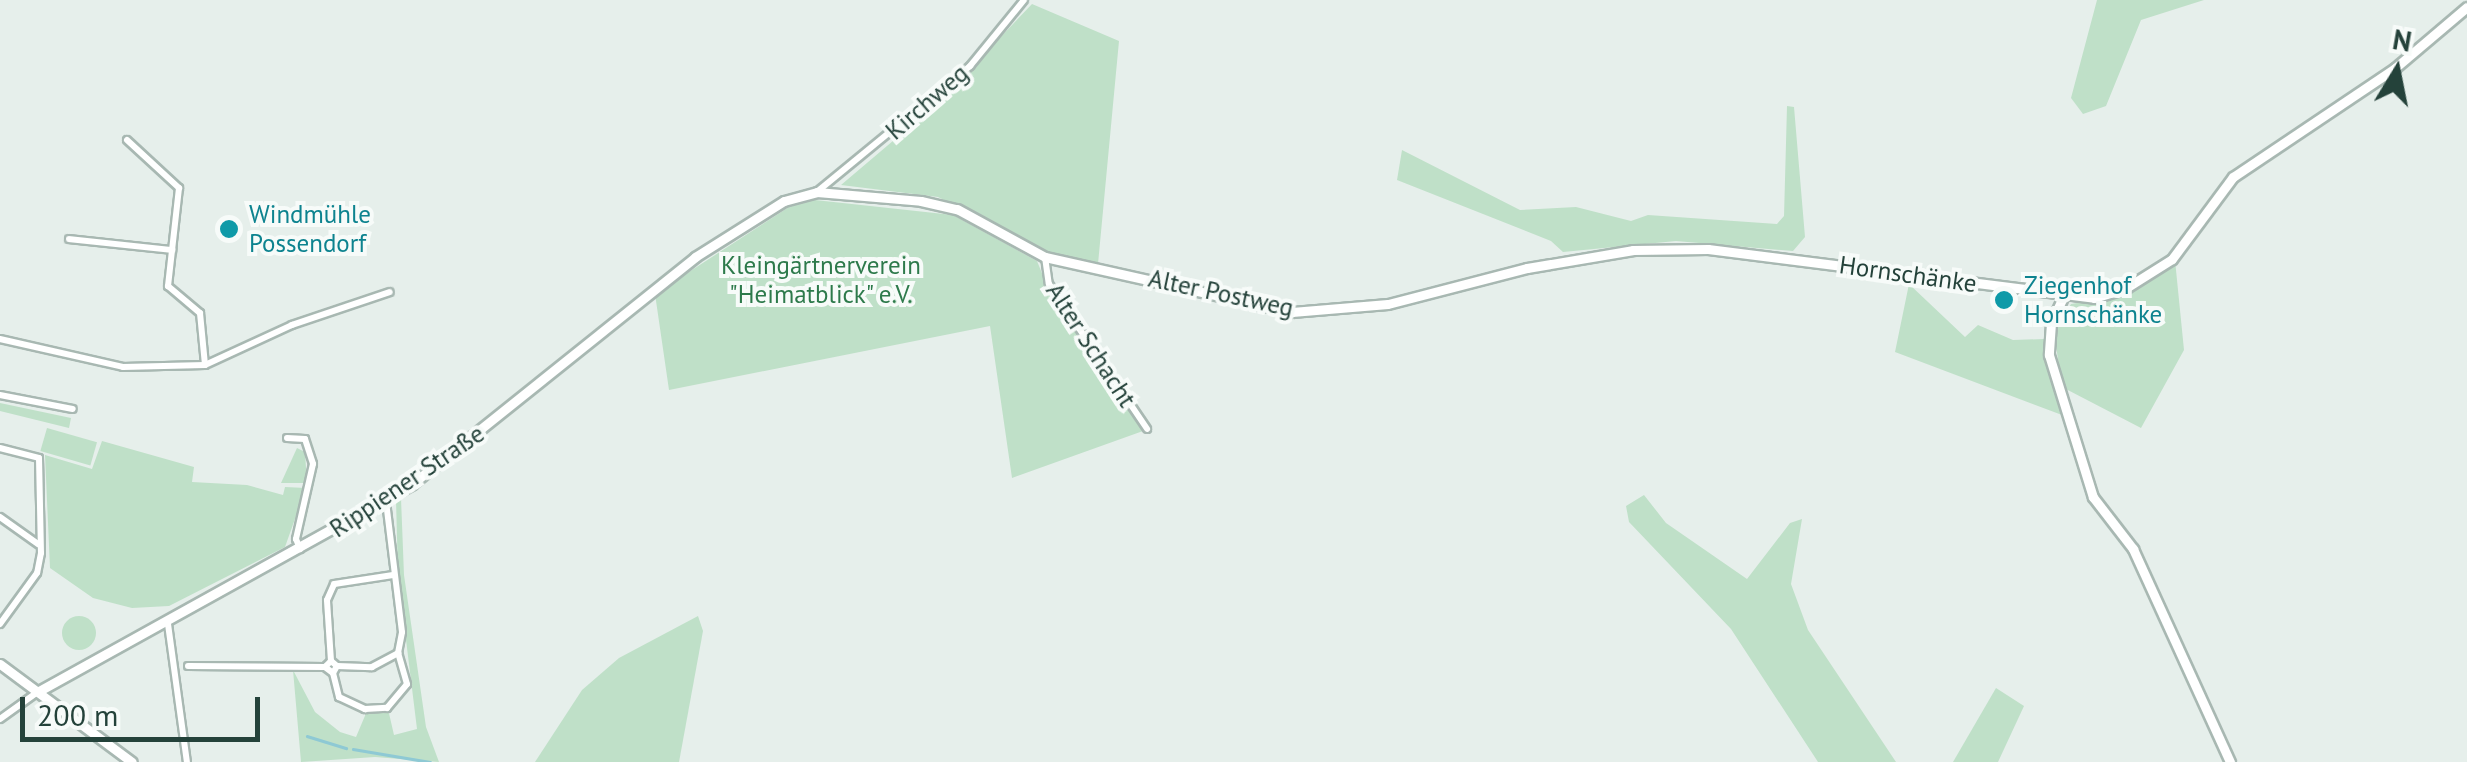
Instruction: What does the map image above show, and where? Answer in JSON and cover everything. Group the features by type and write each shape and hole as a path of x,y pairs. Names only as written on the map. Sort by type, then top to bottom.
{"street":[{"name":"Kirchweg","path":"817,192 970,66 1024,0"},
{"path":"2230,762 2132,549 2092,497 2064,408 2048,336 2064,294 2108,295 2172,259 2233,178 2395,68 2467,7"},
{"path":"127,140 178,188 168,286 200,313 205,365"},
{"name":"Rippiener Straße","path":"0,718 39,691 168,624 386,500 513,408 695,257 784,201 817,192"},
{"name":"Alter Postweg","path":"817,192 957,209 1045,258 1292,312 1388,304 1607,252 1708,249 1813,261"},
{"path":"68,239 172,250"},
{"name":"Alter Schacht","path":"1045,258 1049,284 1147,430"},
{"name":"Hornschänke","path":"1813,261 2064,294"},
{"path":"0,339 123,367 205,365 292,325 390,292"},
{"path":"0,395 73,409"},
{"path":"287,438 305,440 313,464 296,539 301,550"},
{"path":"0,448 39,458 37,573 0,624"},
{"path":"386,500 402,632 398,653 407,684 387,708 346,704 332,667 327,600 334,584 393,575"},
{"path":"0,517 38,544"},
{"path":"168,624 187,762"},
{"path":"188,666 372,667 398,653"},
{"path":"0,664 132,762"}],"green space":[{"path":"2097,0 2204,0 2141,20 2106,106 2083,114 2071,98"},
{"path":"1032,4 1119,41 1098,264 1048,254 938,197 841,185 940,101"},
{"path":"1787,106 1794,107 1805,237 1793,251 1676,241 1563,252 1551,241 1397,180 1402,150 1520,210 1576,207 1631,221 1648,215 1777,224 1784,216"},
{"name":"Kleingärtnerverein \"Heimatblick\" e.V.","path":"815,200 953,215 1037,261 1052,298 1143,431 1012,478 990,326 669,390 655,294 789,207"},
{"path":"2175,260 2184,350 2141,428 2062,387 2054,332 2071,304 2113,297"},
{"path":"1909,284 1965,337 1978,325 2013,340 2044,339 2062,415 1895,352"},
{"path":"0,403 71,418 69,428 0,411"},
{"path":"47,428 97,442 90,465 40,451"},
{"path":"102,441 194,467 192,482 247,485 283,495 285,487 306,488 285,547 169,606 132,608 93,598 50,568 45,455 92,469"},
{"path":"297,448 305,452 307,483 281,483"},
{"path":"1644,495 1666,523 1747,579 1790,523 1802,519 1791,584 1808,630 1896,762 1818,762 1731,629 1629,522 1626,506"},
{"path":"401,498 404,575 426,727 439,762 375,757 301,762 293,670 315,712 340,732 356,737 367,711 388,709 394,735 417,729 398,575 396,500"},
{"path":"79,616 91,621 96,633 91,645 79,650 67,645 62,633 67,621"},
{"path":"698,616 703,631 679,762 535,762 582,690 619,658"},
{"path":"1996,688 2024,706 1998,762 1953,762"}],"waterway":[{"path":"307,736 346,748"},
{"path":"353,749 430,762"}],"place":[{"name":"Windmühle Possendorf","path":"229,229"},
{"name":"Ziegenhof Hornschänke","path":"2004,300"}]}
